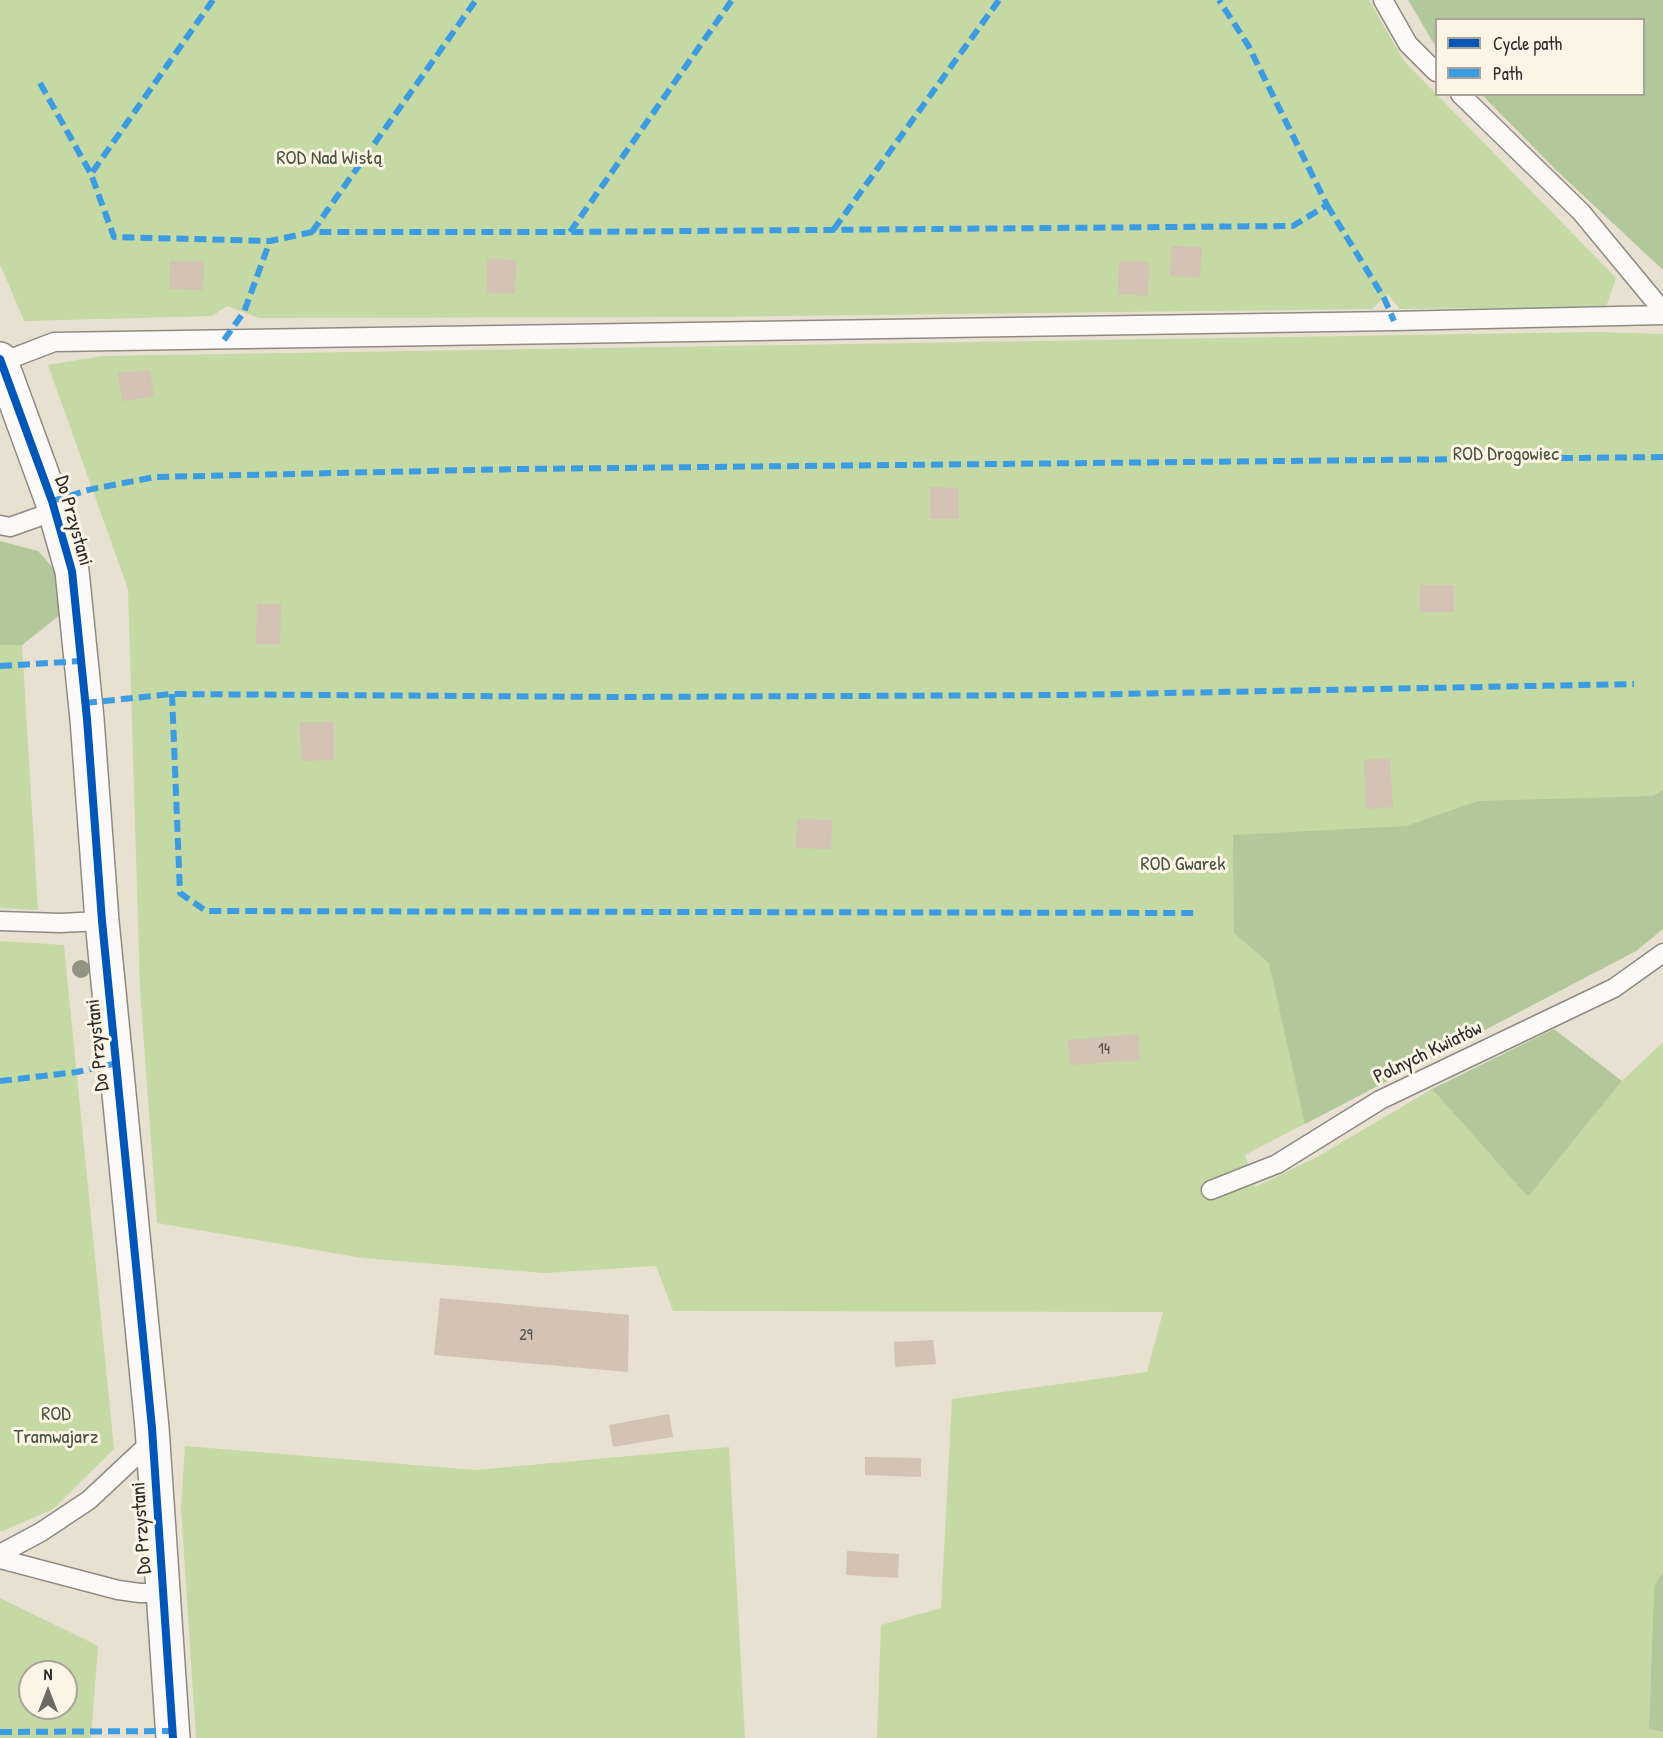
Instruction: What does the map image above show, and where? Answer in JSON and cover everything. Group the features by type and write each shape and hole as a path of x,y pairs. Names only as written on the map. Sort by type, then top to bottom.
{"street":[{"name":"Do Przystani","path":"1,361 55,511 72,571 87,719 102,921 152,1441 173,1738"}],"lane":[{"path":"1383,0 1408,44 1435,70"},
{"path":"1462,96 1581,212 1663,313"},
{"path":"1,361 54,342 1383,321 1663,313"},
{"path":"0,525 10,527 55,511"},
{"path":"0,921 60,923 102,921"},
{"name":"Polnych Kwiatów","path":"1210,1191 1277,1164 1380,1100 1614,988 1663,953"},
{"path":"0,1554 41,1532 89,1500 152,1441"},
{"path":"0,1559 118,1590 163,1593"}],"green space":[{"name":"ROD Nad Wisłą","path":"0,0 1369,0 1404,61 1435,93 1435,96 1438,96 1616,278 1606,307 1400,309 1388,294 1372,309 704,317 259,318 227,306 212,316 24,321 0,264"},
{"path":"1408,0 1663,0 1663,270 1557,171 1483,96 1645,96 1645,18 1435,18 1435,45"},
{"path":"1597,332 1663,334 1663,929 1636,951 1245,1155 1255,1187 1317,1157 1432,1089 1528,1197 1622,1081 1663,1042 1663,1572 1654,1586 1649,1729 1663,1732 1663,1738 877,1738 881,1625 941,1608 952,1399 1147,1372 1163,1312 673,1311 656,1266 544,1273 363,1258 157,1223 140,989 128,589 48,365 102,356"},
{"path":"0,541 38,551 55,570 60,615 22,645 0,645"},
{"path":"0,645 22,645 38,910 0,908"},
{"path":"1663,790 1663,929 1636,951 1305,1124 1269,963 1234,933 1233,835 1406,826 1478,801 1653,796"},
{"name":"ROD Tramwajarz","path":"0,941 64,945 114,1449 53,1509 3,1531 0,1531"},
{"path":"1554,1029 1622,1081 1528,1197 1432,1089"},
{"path":"185,1446 475,1470 729,1447 745,1738 196,1738 181,1509"},
{"path":"1663,1572 1663,1732 1649,1729 1654,1586"},
{"path":"0,1598 98,1646 91,1738 0,1738"}],"building":[{"path":"1172,246 1202,247 1200,278 1170,276"},
{"path":"487,259 516,260 515,294 487,293"},
{"path":"170,261 204,261 203,290 169,289"},
{"path":"1119,261 1149,262 1148,296 1118,294"},
{"path":"150,370 154,397 122,401 118,373"},
{"path":"930,487 959,488 959,519 930,519"},
{"path":"1420,585 1454,585 1454,612 1420,612"},
{"path":"257,604 281,604 280,644 256,644"},
{"path":"300,722 334,722 334,760 301,761"},
{"path":"1390,758 1393,807 1366,809 1364,760"},
{"path":"797,819 832,820 831,849 796,848"},
{"path":"1138,1034 1140,1060 1070,1065 1068,1040"},
{"path":"440,1298 629,1315 628,1372 434,1355"},
{"path":"933,1340 936,1364 895,1367 894,1342"},
{"path":"669,1414 673,1437 613,1447 609,1425"},
{"path":"865,1457 921,1458 921,1477 865,1475"},
{"path":"847,1551 899,1554 898,1578 846,1575"}],"marked path":[{"path":"213,0 91,174 114,237 270,241 312,232 1293,226 1327,205 1248,45 1219,0"},
{"path":"312,232 476,0"},
{"path":"570,232 732,0"},
{"path":"834,229 999,0"},
{"path":"40,83 91,174"},
{"path":"1327,205 1384,298 1394,321"},
{"path":"224,340 244,312 270,241"},
{"path":"52,501 92,489 155,477 518,469 1663,457"},
{"path":"0,666 81,661"},
{"path":"85,703 172,694 620,697 1066,695 1634,684"},
{"path":"172,694 180,893 206,911 1195,913"},
{"path":"0,1081 77,1072 117,1063"},
{"path":"0,1732 172,1731"}],"cycle path":[{"path":"0,359 52,501 72,571 87,719 102,921 152,1428 173,1738"}],"park label":[{"name":"ROD Drogowiec","path":"1506,455"},
{"name":"ROD Gwarek","path":"1183,865"}]}
